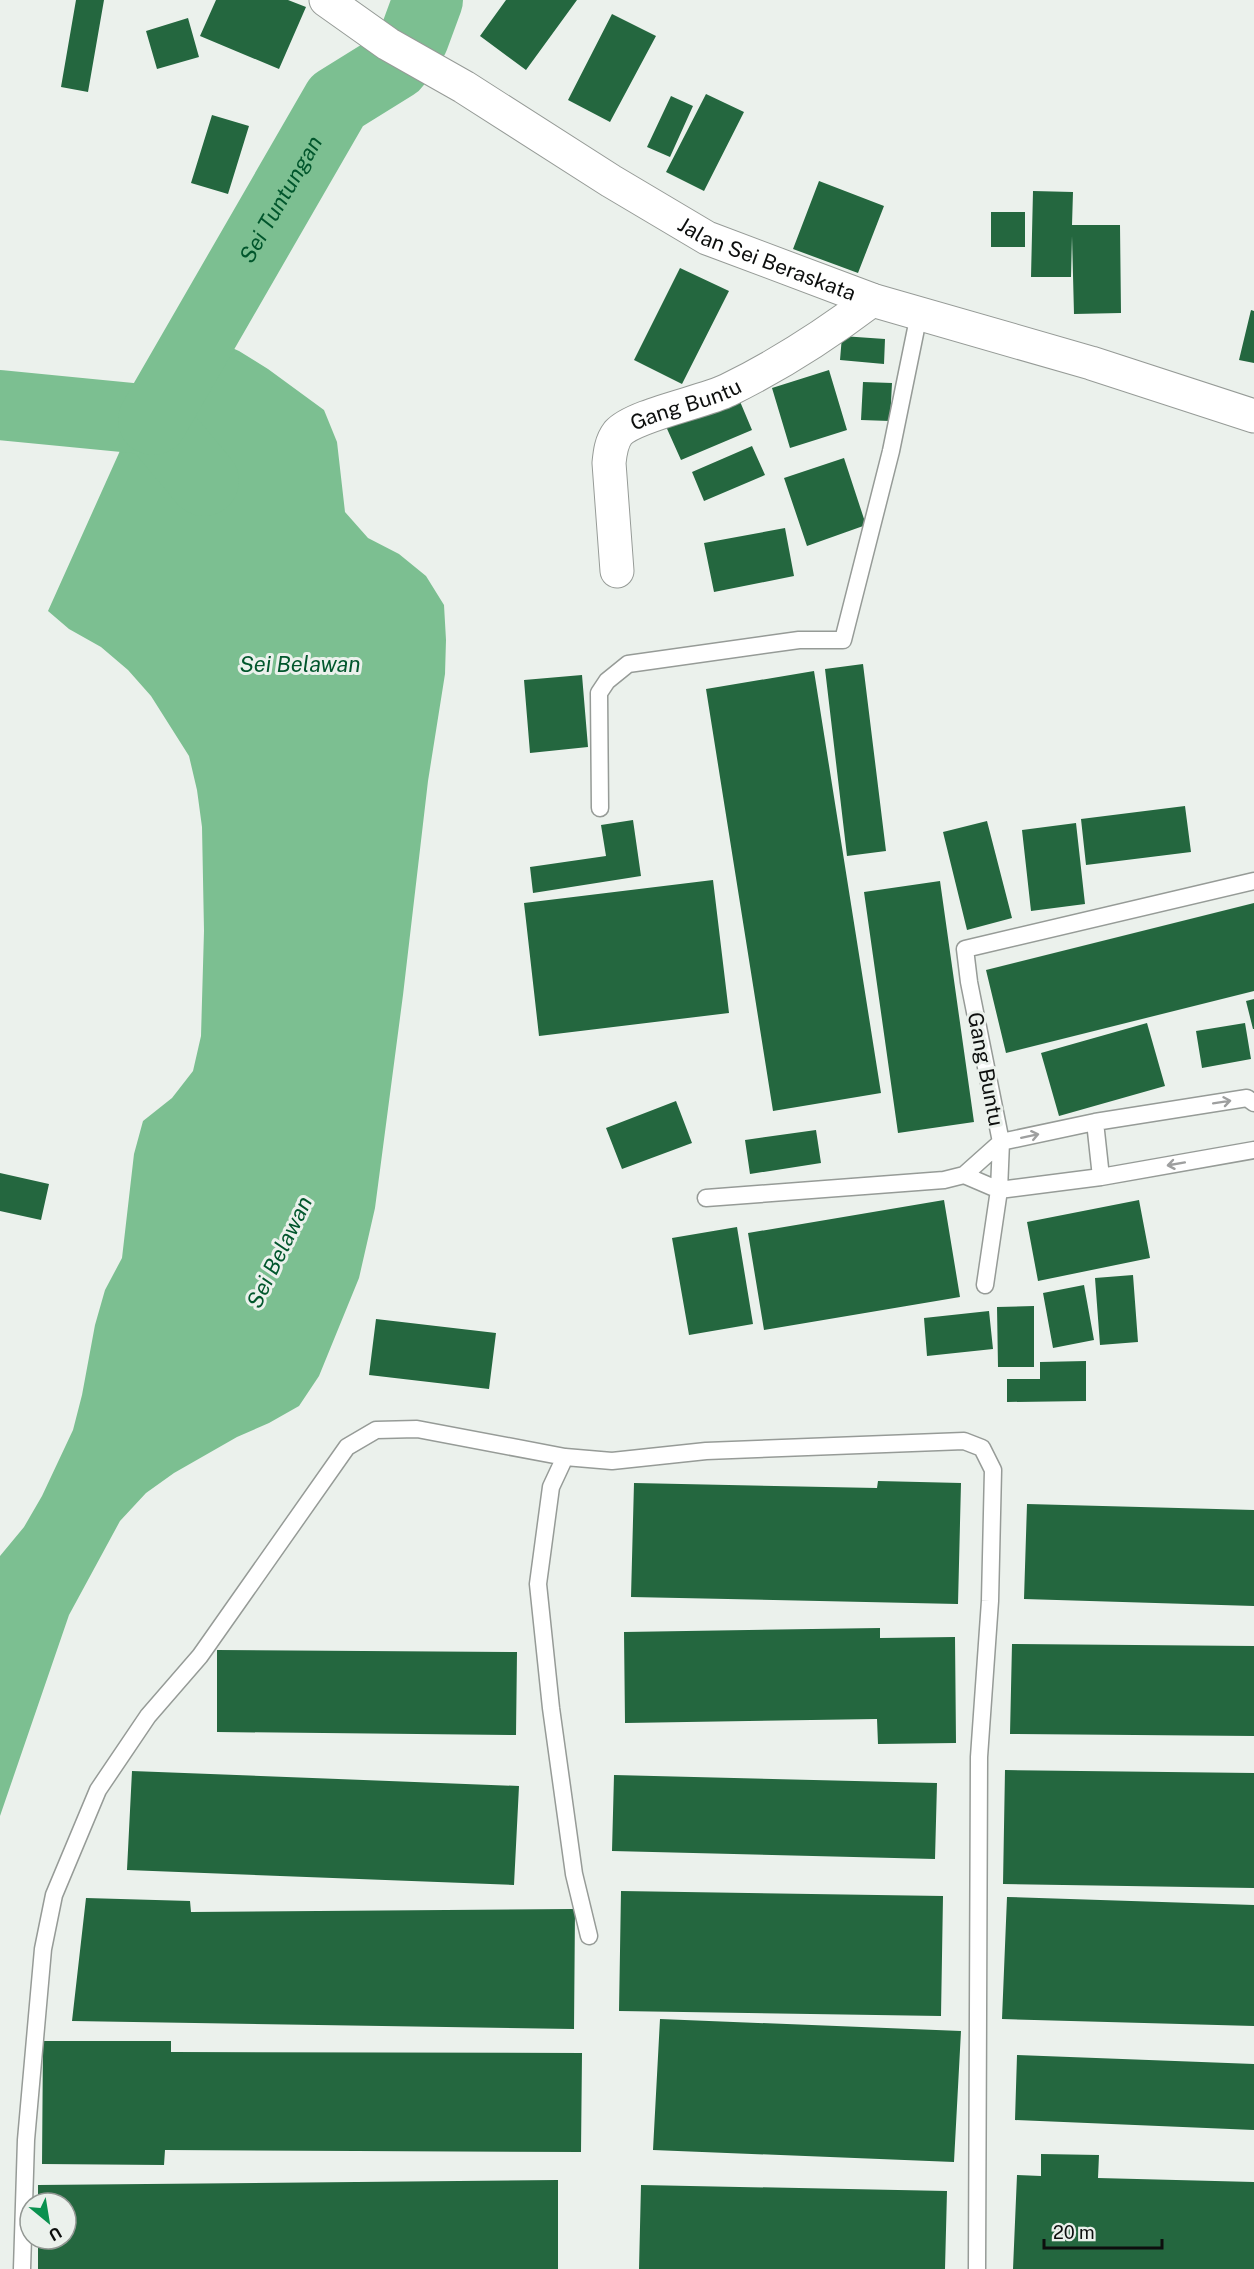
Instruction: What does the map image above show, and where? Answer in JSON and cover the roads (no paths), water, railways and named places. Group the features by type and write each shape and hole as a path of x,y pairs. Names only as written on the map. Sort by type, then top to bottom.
{"street":[{"name":"Jalan Sei Beraskata","path":"326,0 388,44 464,87 611,181 707,238 872,300 1091,363 1254,416"},
{"name":"Gang Buntu","path":"617,571 609,463 611,446 618,432 642,420 727,391 828,333 872,300"}],"lane":[{"path":"600,808 599,693 607,681 628,664 799,640 843,640 891,451 919,314"},
{"name":"Gang Buntu","path":"985,1285 999,1190 1001,1142 969,982 965,949 1254,881"},
{"path":"706,1198 944,1180 964,1175 1001,1142 1095,1122 1247,1098 1254,1103"},
{"path":"1095,1122 1101,1177"},
{"path":"964,1175 999,1190 1101,1177 1254,1150"},
{"path":"22,2269 26,2140 43,1949 54,1895 98,1790 148,1716 200,1656 347,1447 376,1430 417,1429 565,1457 612,1461 706,1451 964,1441 982,1448 993,1470 990,1601 979,1757 977,2269"},
{"path":"565,1457 551,1487 538,1584 551,1708 574,1874 589,1936"}],"water":[{"name":"Sei Belawan","path":"172,335 207,337 239,351 324,410 337,442 345,512 368,538 399,554 426,576 444,605 445,674 428,781 375,1208 359,1278 319,1376 299,1406 237,1437 174,1473 146,1493 120,1521 69,1615 0,1816 0,1556 24,1527 42,1496 73,1430 95,1325 105,1290 122,1258 134,1154 143,1121 172,1098 193,1071 201,1036 204,931 202,827 189,756 151,696 128,670 101,647 69,629 48,611"}],"waterway":[{"name":"Sei Tuntungan","path":"153,420 337,101 395,65 414,38 428,0"},
{"name":"Sei Belawan","path":"0,405 153,420 204,481"}]}
